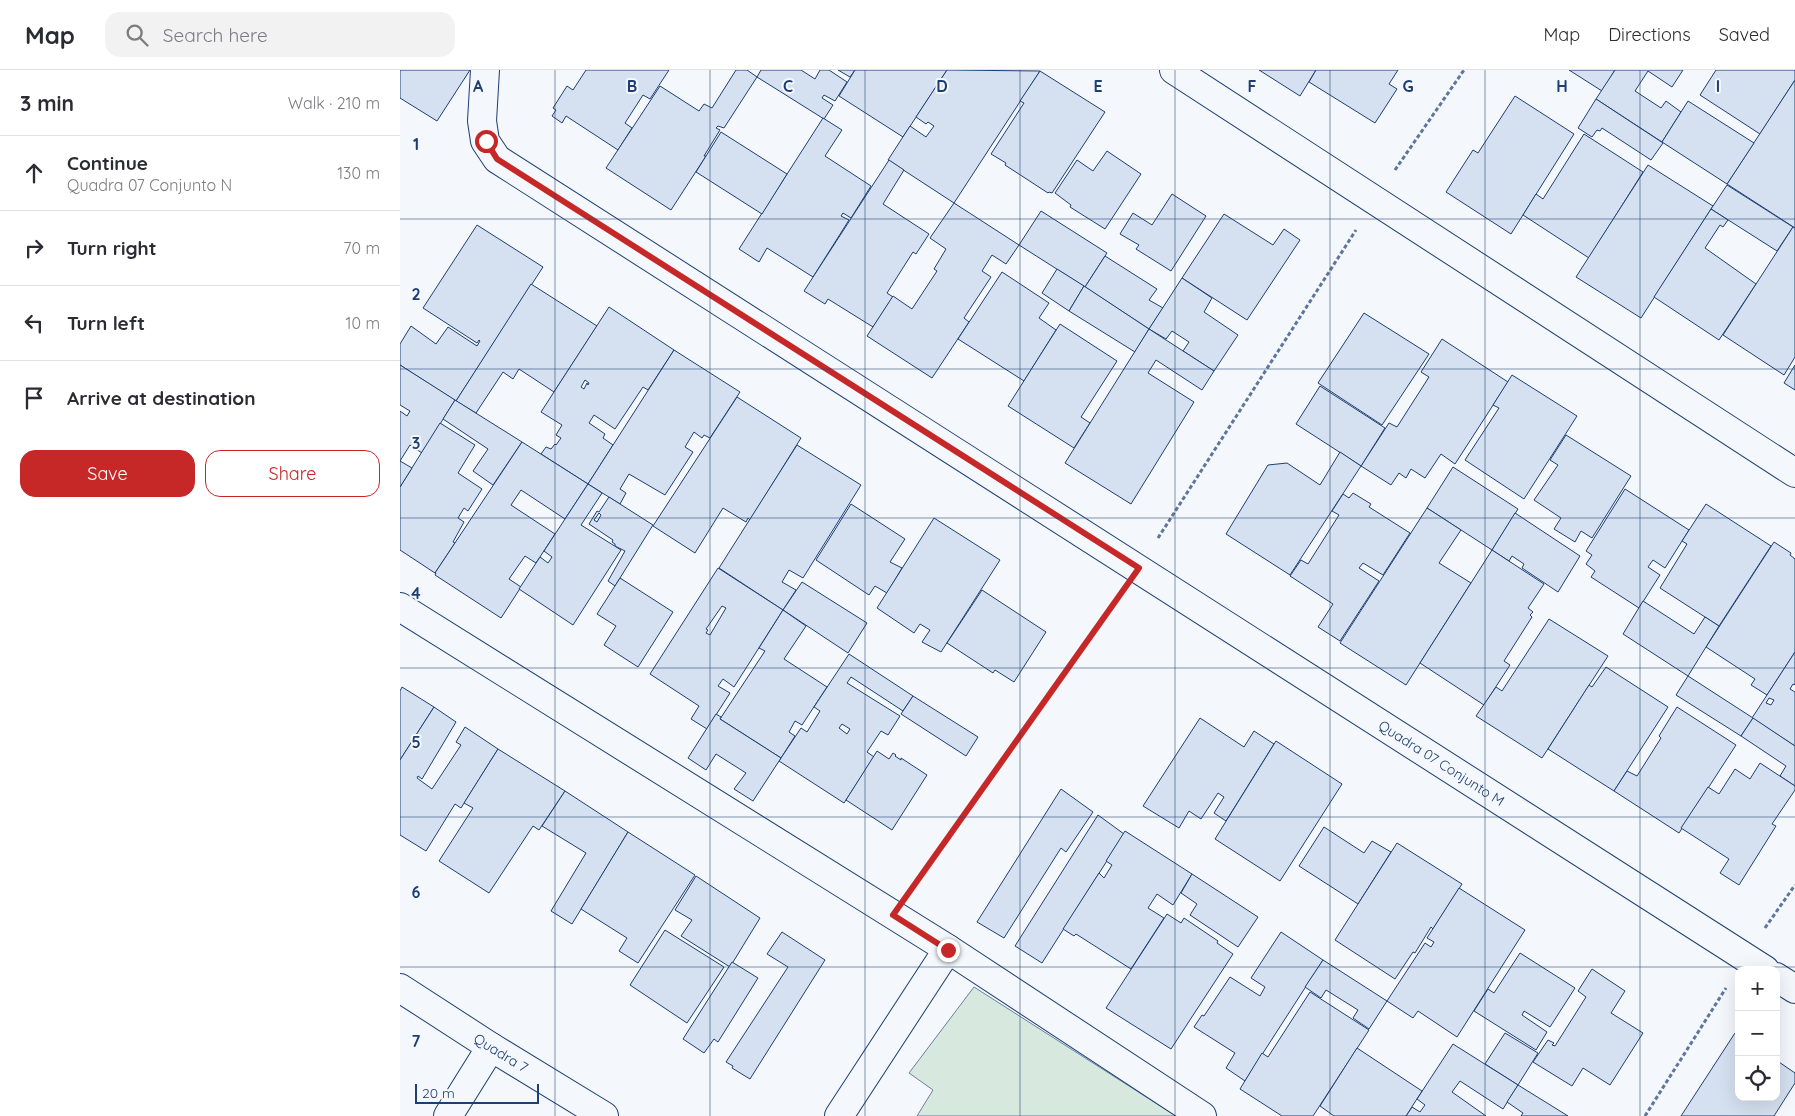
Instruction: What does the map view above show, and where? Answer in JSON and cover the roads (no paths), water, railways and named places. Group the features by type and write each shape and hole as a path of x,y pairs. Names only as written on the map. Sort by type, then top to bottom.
{"street":[{"name":"Quadra 07 Conjunto M","path":"485,70 482,121 486,141 497,159 1755,963"},
{"path":"1174,70 1795,473"},
{"path":"400,607 893,915 1202,1116"},
{"path":"839,1116 948,950"},
{"path":"1780,980 1795,989"},
{"name":"Quadra 7","path":"400,988 604,1116"},
{"path":"448,1116 492,1047"}]}
